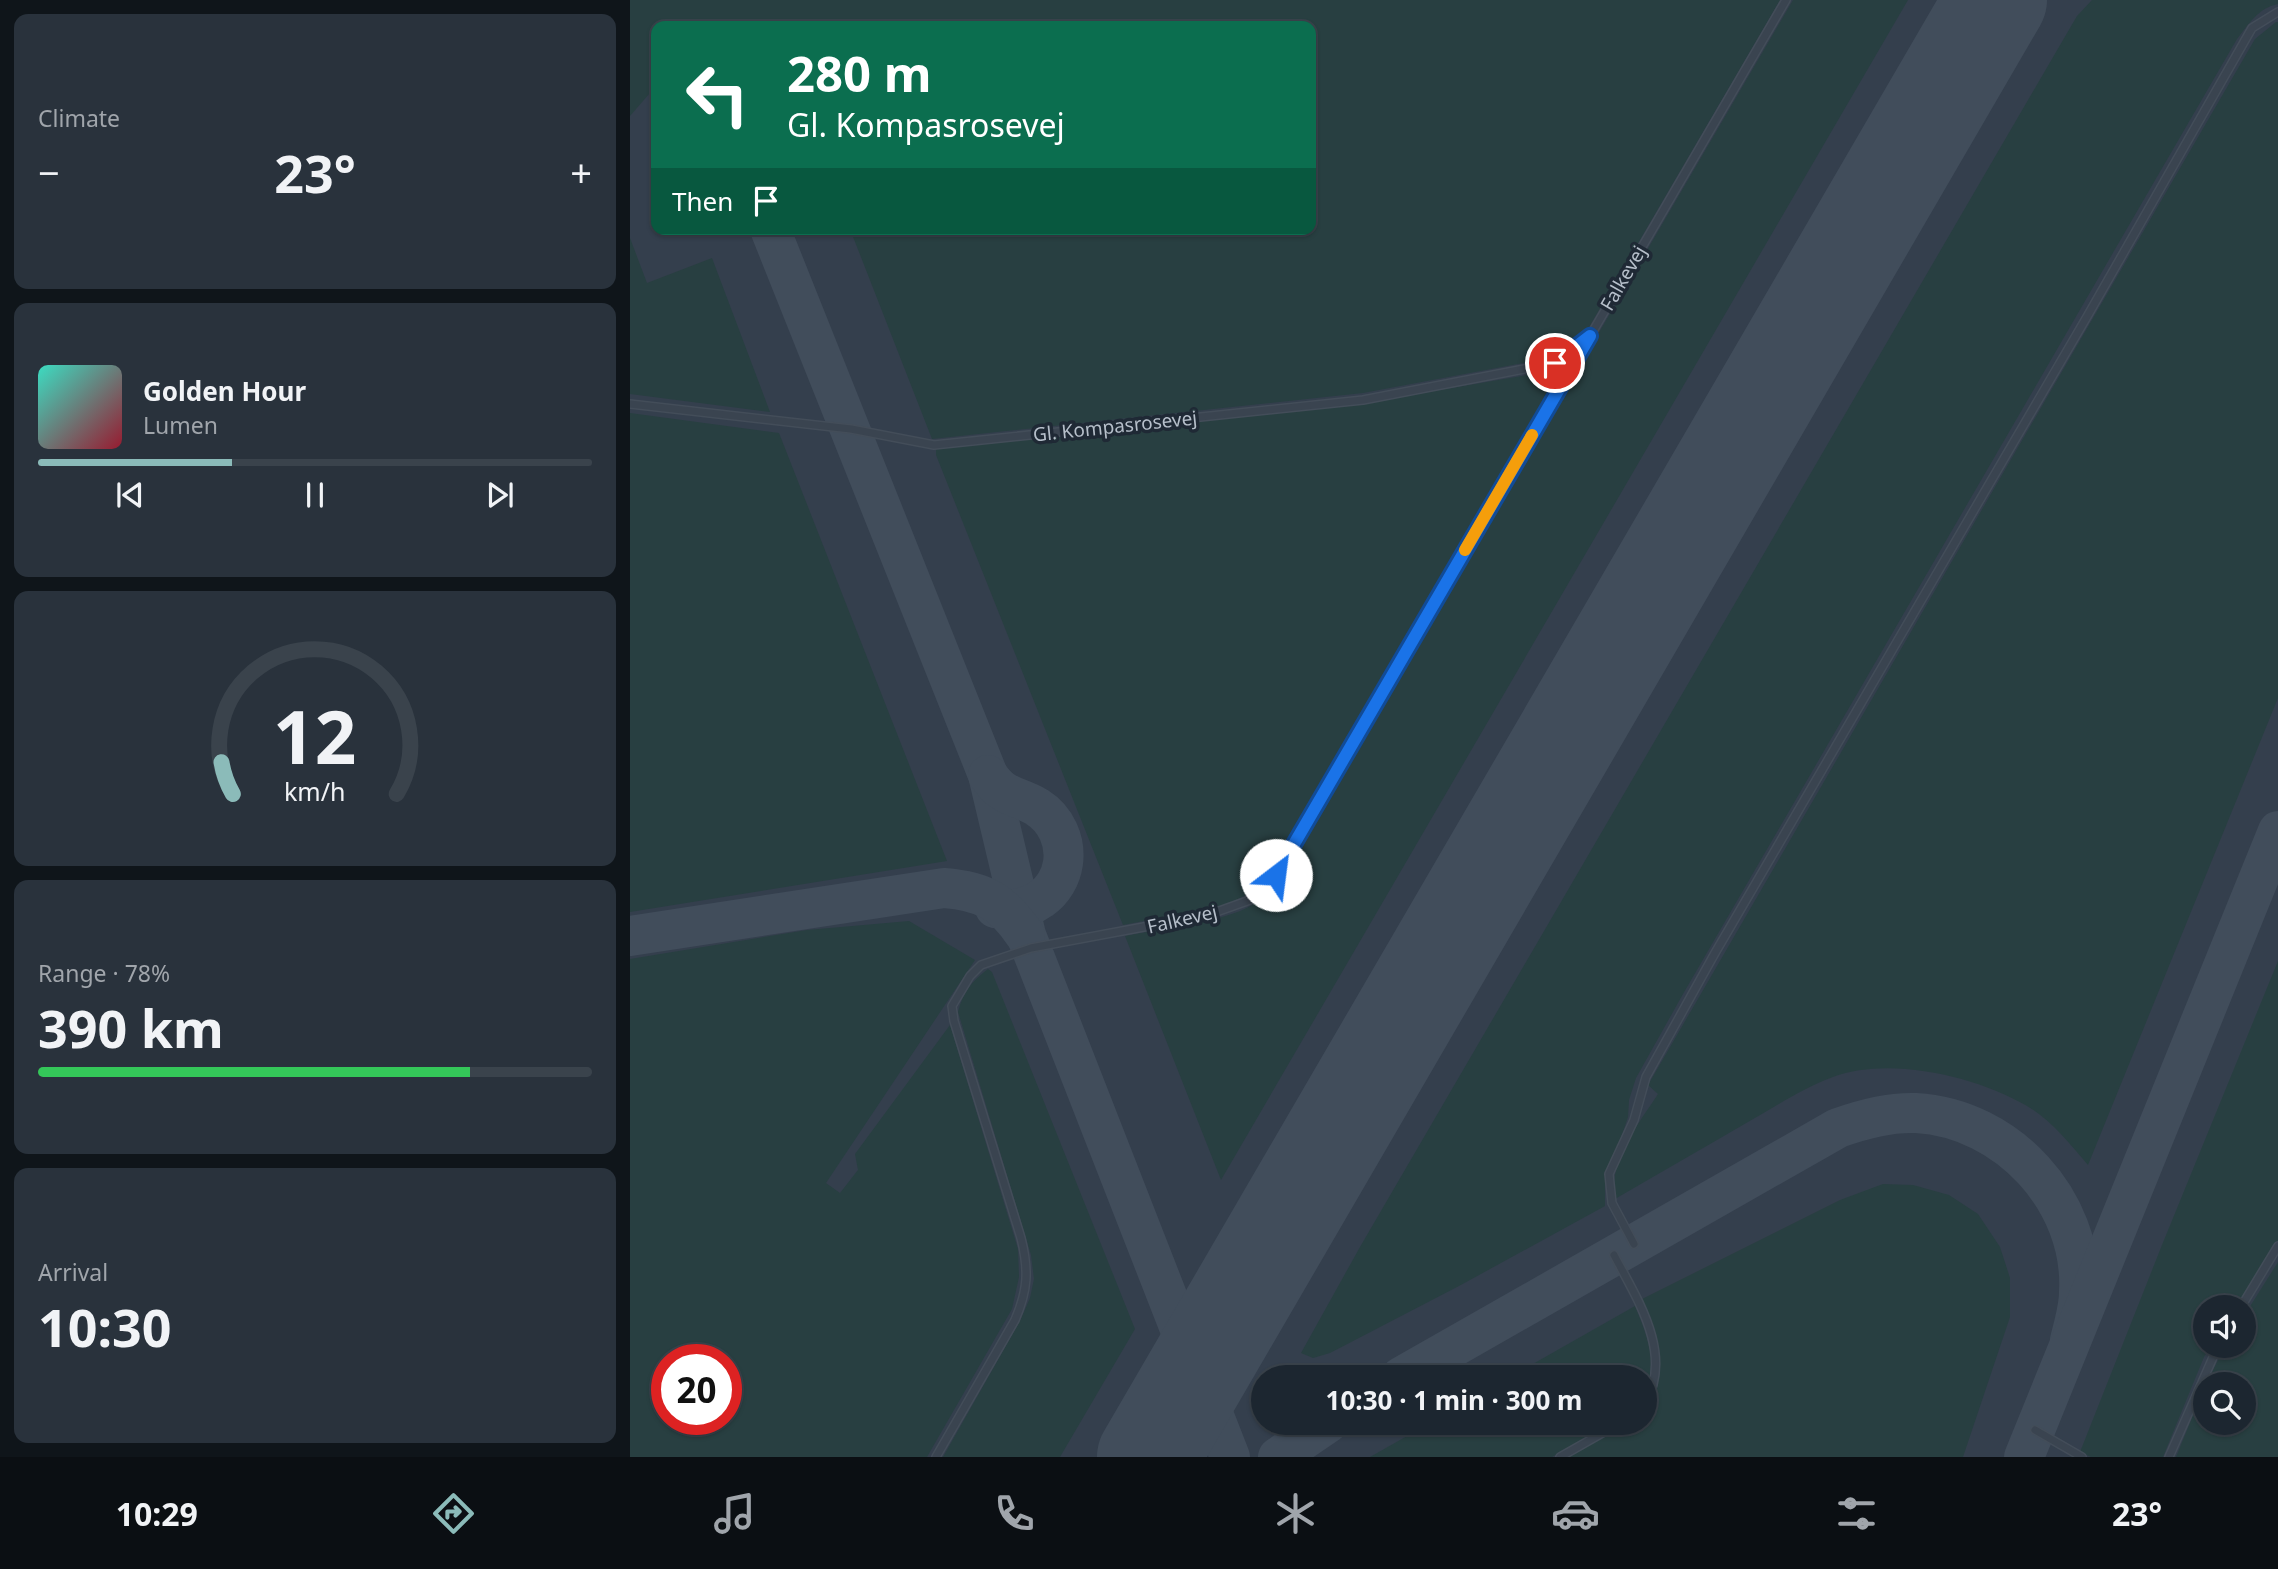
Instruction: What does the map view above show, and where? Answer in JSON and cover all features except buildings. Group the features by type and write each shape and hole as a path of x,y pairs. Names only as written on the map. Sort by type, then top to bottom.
{"lane":[{"name":"Falkevej","path":"936,1457 1015,1320 1024,1296 1028,1269 1021,1238 954,1021 952,1006 957,995 981,965 1031,948 1208,915 1250,900 1276,875 1786,0"},
{"path":"1634,1244 1612,1203 1609,1174 1634,1120 1646,1077 1715,953 2088,315 2252,28 2278,12"},
{"name":"Gl. Kompasrosevej","path":"630,404 851,429 934,445 1363,400 1555,363 1590,336"},
{"path":"2248,1295 2278,1246"},
{"path":"1614,1255 1640,1303 1653,1342 1656,1365"},
{"path":"2169,1457 2213,1358"},
{"path":"2035,1430 2082,1457"},
{"path":"1560,1457 1599,1435"}],"shaded area":[{"path":"630,0 2278,0 2278,1457 630,1457"}],"green space":[{"path":"630,0 1780,0 1585,334 1559,354 1363,393 932,439 852,235 1316,235 1316,21 651,21 651,92 630,116"},
{"path":"1793,0 1908,0 1221,1180 1125,936 1209,920 1240,911 1260,899 1280,879"},
{"path":"2092,0 2278,0 2278,4 2259,13 2237,39 1683,994 1636,1078 1629,1100 1628,1117 1605,1173 1605,1206 1330,1353 1313,1358 1301,1353 1360,1247 2077,16"},
{"path":"2276,22 2278,698 2088,1165 2044,1118 2006,1095 1932,1072 1880,1068 1833,1077 1811,1086 1615,1199 1614,1185 1620,1157 1658,1094 1648,1085 2255,39"},
{"path":"630,238 647,283 712,258 770,412 630,394"},
{"path":"1567,364 1273,869 1244,896 1223,906 1123,925 936,455 936,449 1370,402 1550,371"},
{"path":"630,413 779,433 947,861 630,912"},
{"path":"909,921 975,960 826,1183 840,1193 858,1170 855,1154 950,1025 1018,1249 1019,1277 1012,1309 927,1457 630,1457 630,959 807,930"},
{"path":"2278,961 2278,1241 2244,1295 2193,1295 2193,1358 2204,1358 2198,1372 2193,1372 2193,1384 2163,1457 2091,1457 2080,1452"},
{"path":"988,969 992,972 1135,1329 1060,1457 943,1457 1020,1321 1030,1298 1034,1279 1031,1255 958,1012 969,988"},
{"path":"1883,1184 1913,1185 1949,1195 1978,1214 2000,1247 2010,1278 2010,1317 1963,1457 1567,1457 1606,1435 1657,1435 1657,1388 1660,1368 1658,1345 1642,1299 1840,1200"},
{"path":"2278,1262 2278,1457 2176,1457 2193,1415 2193,1435 2256,1435 2256,1372 2212,1372 2219,1358 2256,1358 2256,1297"},
{"path":"1635,1306 1647,1339 1651,1361 1651,1365 1531,1365"},
{"path":"1409,1435 1591,1435 1552,1457 1370,1457"}],"taxiway":[{"path":"772,235 988,775 1026,935 1230,1457"},
{"path":"988,775 1005,792 1044,812 1058,831 1064,855 1058,878 1045,896 1025,907 995,908"},
{"path":"2024,1457 2278,831"},
{"path":"630,936 944,888 970,892 991,900 1009,914 1025,935"},
{"path":"1422,1365 1838,1128 1876,1117 1906,1113 1949,1118 1981,1130 2009,1148 2034,1170 2054,1197 2068,1226 2077,1258 2079,1298 2070,1340"},
{"path":"1278,1457 1310,1435"}],"runway":[{"path":"1148,1457 1996,0"}],"slow traffic":[{"path":"1465,550 1532,435"}],"route":[{"path":"1276,875 1590,336 1555,363"}]}
